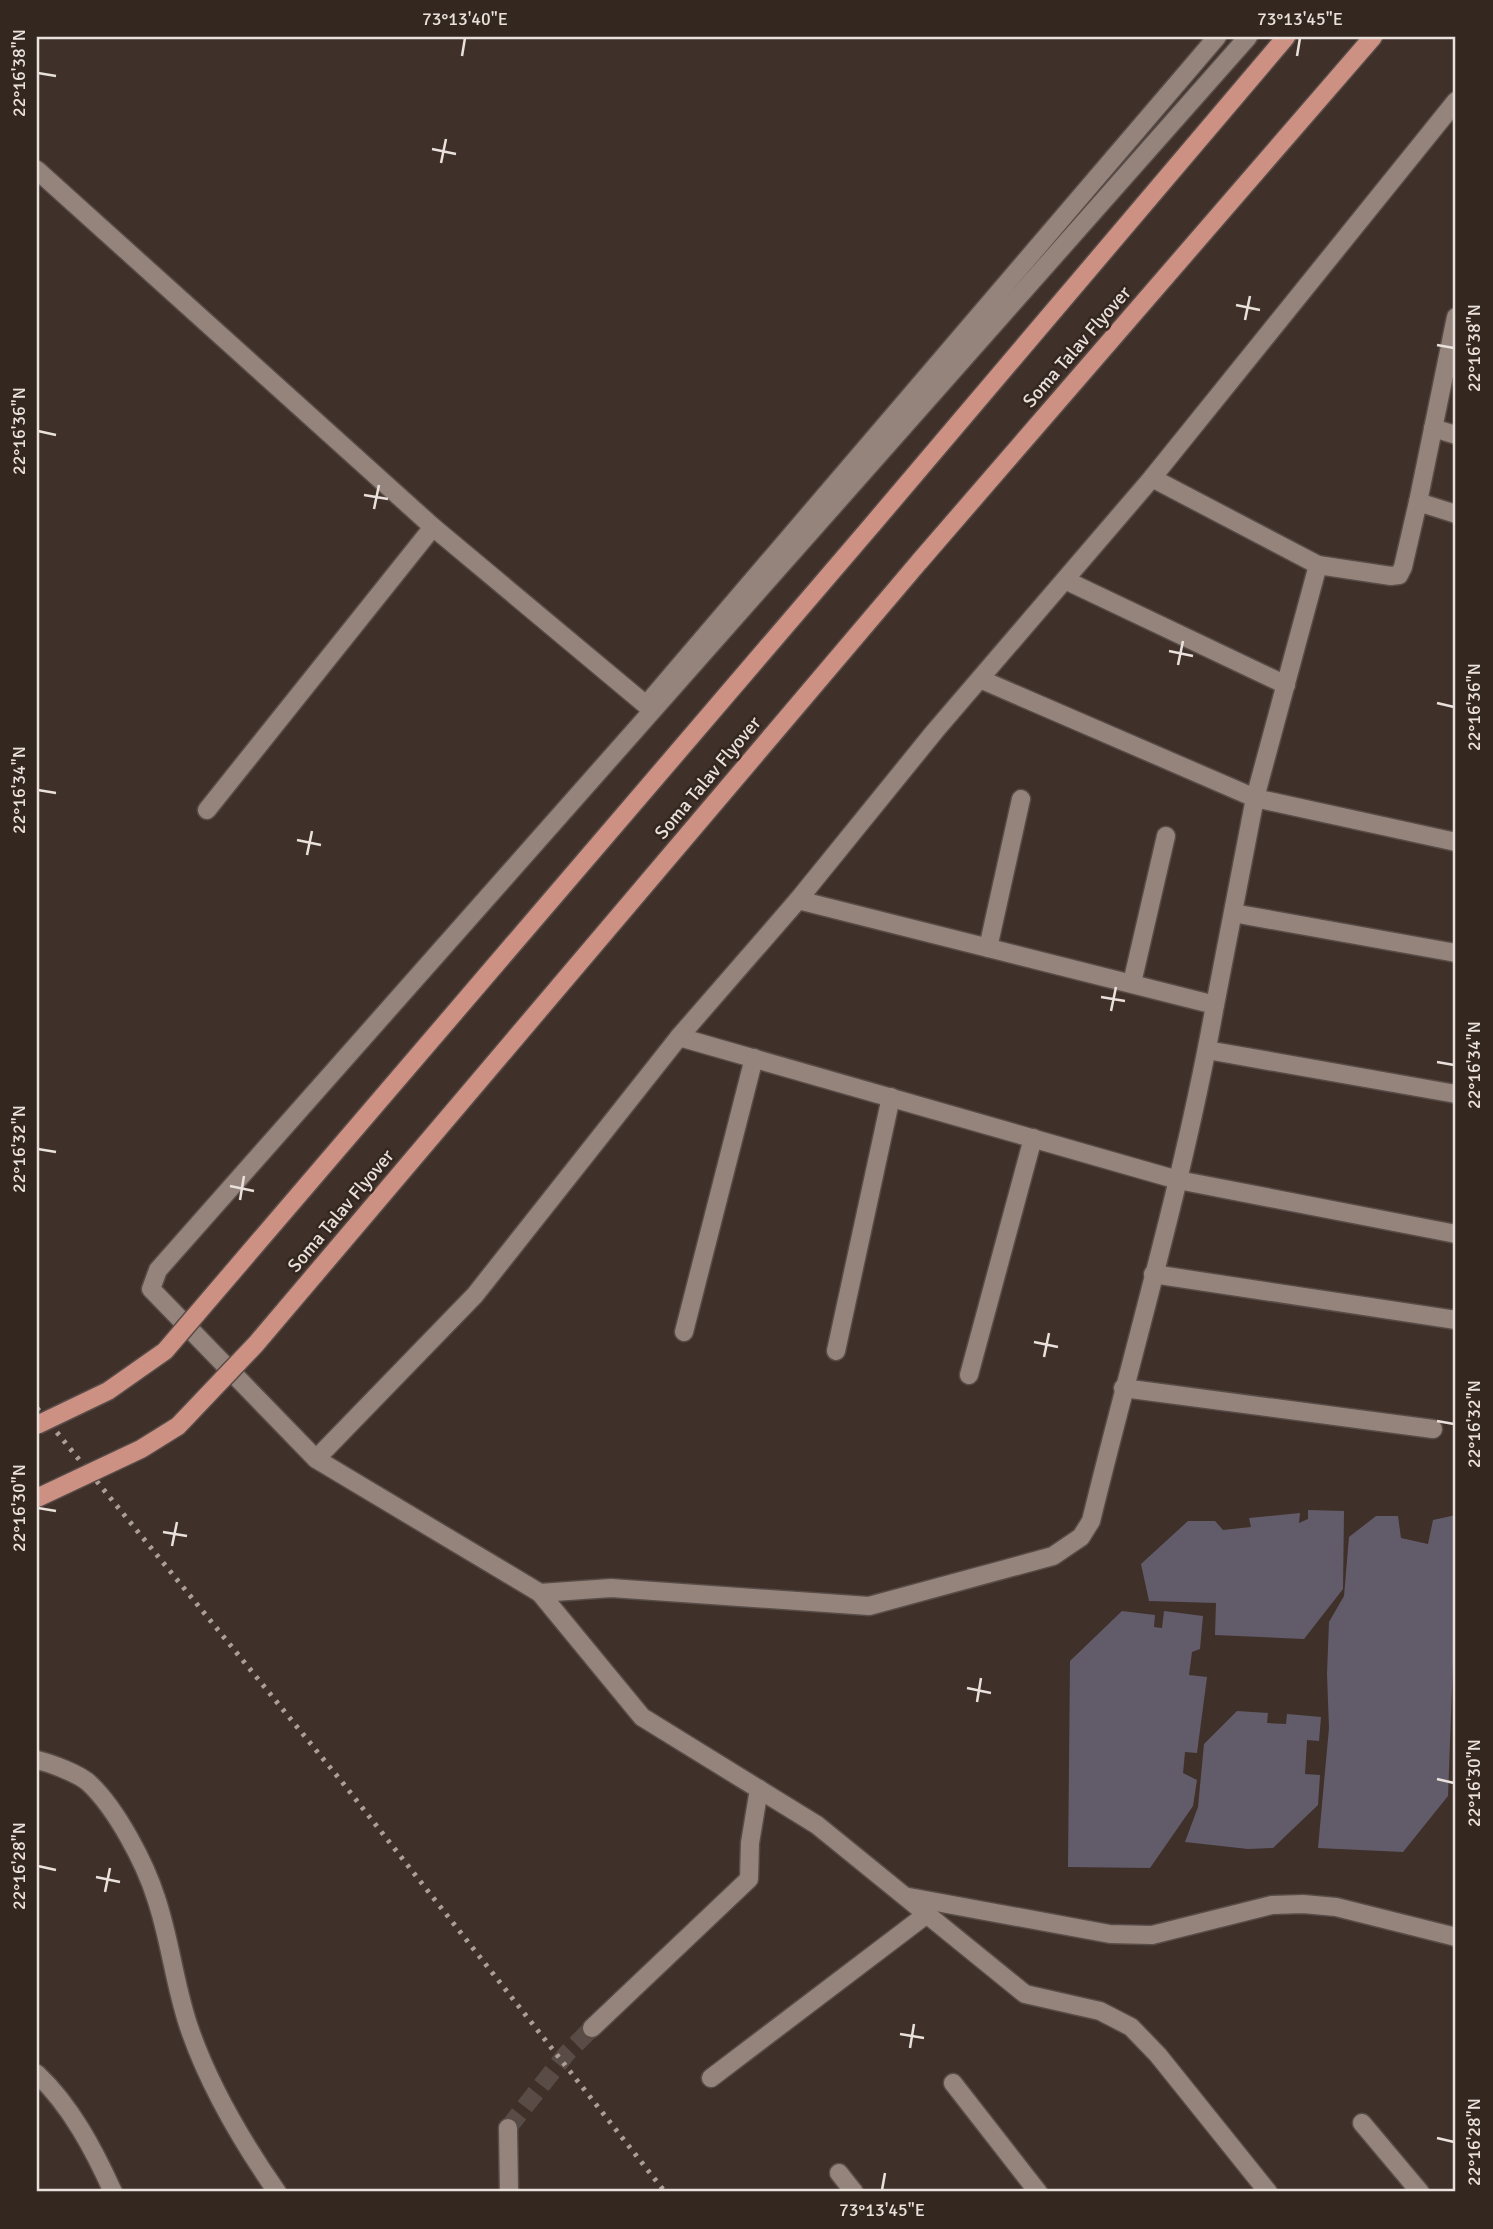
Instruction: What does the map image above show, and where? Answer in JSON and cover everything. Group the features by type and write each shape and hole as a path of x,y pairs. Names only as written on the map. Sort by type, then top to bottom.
{"main road":[{"name":"Soma Talav Flyover","path":"37,1425 108,1391 165,1351 1286,37"},
{"name":"Soma Talav Flyover","path":"37,1498 142,1450 178,1426 256,1344 901,583 1373,37"}],"street":[{"path":"37,170 433,527 646,705 1217,37"},
{"path":"1248,37 158,1270 151,1289 316,1459 540,1593 642,1717 817,1825 1025,1994 1100,2011 1131,2027 1158,2055 1268,2192"},
{"path":"316,1459 475,1295 679,1037 798,900 980,679 1152,478 1456,101"},
{"path":"1152,478 1318,565 1399,575 1418,502 1456,317"},
{"path":"1433,429 1456,435"},
{"path":"1418,502 1456,514"},
{"path":"207,810 433,527"},
{"path":"540,1593 611,1588 869,1606 1053,1556 1081,1537 1091,1521 1178,1180 1207,1050 1255,798 1318,565"},
{"path":"1065,580 1286,685"},
{"path":"980,679 1255,798 1456,842"},
{"path":"988,948 1021,799"},
{"path":"1132,983 1166,836"},
{"path":"798,900 1215,1005"},
{"path":"1233,913 1456,953"},
{"path":"679,1037 1178,1180 1456,1234"},
{"path":"1207,1050 1456,1094"},
{"path":"684,1332 754,1058"},
{"path":"836,1351 891,1097"},
{"path":"969,1375 1033,1139"},
{"path":"1153,1274 1456,1320"},
{"path":"1123,1388 1433,1429"},
{"path":"37,1760 48,1762 89,1782 124,1827 156,1897 190,2032 214,2087 254,2160 277,2192"},
{"path":"592,2028 748,1879 750,1843 759,1789"},
{"path":"906,1896 1110,1934 1152,1935 1272,1905 1303,1905 1336,1907 1456,1937"},
{"path":"711,2078 927,1914"},
{"path":"37,2074 51,2087 95,2151 114,2192"},
{"path":"953,2083 1038,2192"},
{"path":"1362,2123 1420,2192"},
{"path":"508,2128 509,2192"},
{"path":"839,2173 854,2192"}],"building":[{"path":"1308,1510 1344,1511 1343,1589 1304,1639 1215,1635 1216,1603 1149,1601 1141,1564 1188,1521 1215,1521 1223,1530 1251,1527 1249,1518 1300,1513 1299,1523 1308,1519"},
{"path":"1456,1515 1448,1796 1403,1852 1318,1848 1329,1728 1329,1622 1344,1596 1349,1537 1376,1516 1398,1516 1401,1538 1428,1544 1433,1520"},
{"path":"1122,1611 1155,1615 1154,1627 1162,1628 1164,1611 1203,1616 1200,1649 1192,1652 1189,1675 1207,1677 1197,1753 1185,1752 1183,1773 1197,1780 1193,1806 1150,1868 1068,1867 1070,1661"},
{"path":"1237,1711 1268,1713 1267,1723 1286,1724 1287,1714 1321,1717 1319,1741 1307,1740 1305,1774 1320,1775 1318,1805 1273,1848 1248,1849 1185,1842 1198,1807 1204,1744"}],"tunnel":[{"path":"508,2128 567,2053 592,2028"}],"railway":[{"path":"37,1408 342,1782 665,2192"}]}
